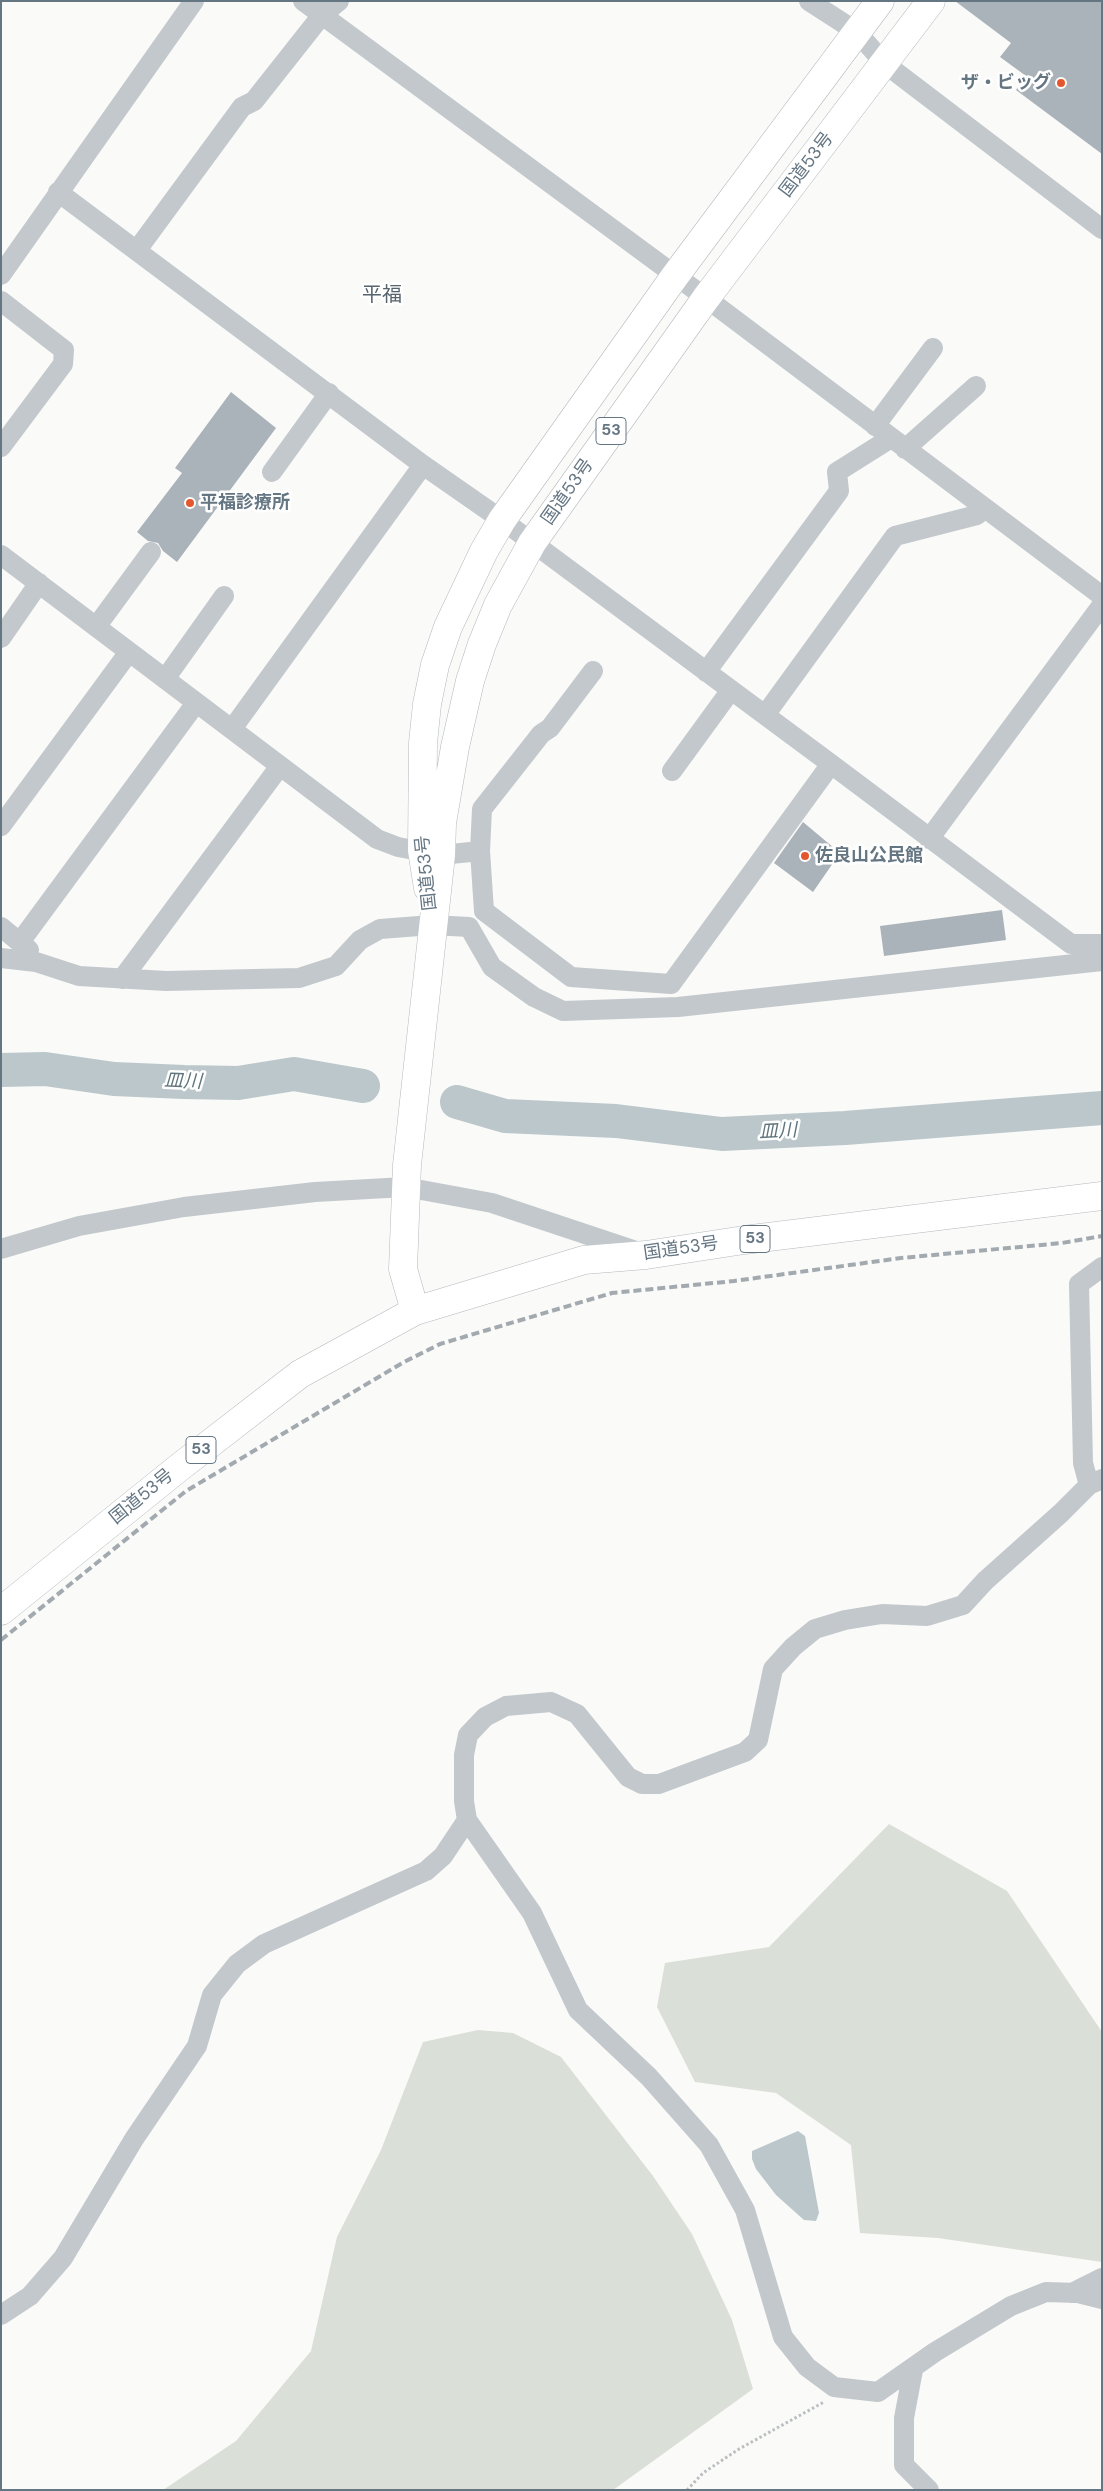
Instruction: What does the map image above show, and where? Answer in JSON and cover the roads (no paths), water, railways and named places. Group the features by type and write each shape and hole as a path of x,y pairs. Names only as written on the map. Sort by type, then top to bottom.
{"highway":[{"name":"国道53号","path":"415,1311 403,1269 406,1176 431,936 431,853 423,743 435,665 448,627 463,592 502,520 675,276 880,1"},
{"name":"国道53号","path":"431,853 445,804 470,681 498,605 532,544 706,298 931,1"},
{"name":"国道53号","path":"1,1610 181,1466 300,1374 415,1311 584,1260 646,1255 753,1239 1102,1196"}],"street":[{"path":"1,275 194,1"},
{"path":"303,1 706,298 1102,596"},
{"path":"137,250 242,107 254,101 322,15 339,1"},
{"path":"809,1 858,32 884,63 1102,229"},
{"path":"58,192 423,465 502,520 1071,944 1102,944"},
{"path":"1,301 64,350 63,364 1,447"},
{"path":"890,438 933,348"},
{"path":"706,672 839,491 837,472 976,386"},
{"path":"272,472 329,393"},
{"path":"232,729 423,465"},
{"path":"764,715 895,536 977,515 984,508"},
{"path":"96,627 151,552"},
{"path":"1,555 377,839 398,847 431,853 480,851"},
{"path":"1,638 39,584"},
{"path":"165,678 224,596"},
{"path":"928,839 1102,605"},
{"path":"1,826 130,652"},
{"path":"593,671 550,728 541,734 482,809 480,851 484,911 571,977 671,984"},
{"path":"672,771 731,690"},
{"path":"20,942 196,703"},
{"path":"671,984 831,764"},
{"path":"122,979 280,766"},
{"path":"1,927 33,953 36,962"},
{"path":"1,958 36,962 79,976 122,979 166,981 300,978 336,966 360,940 380,929 431,936 469,927 492,967 534,997 563,1011 678,1007 1102,961"},
{"path":"1062,966 1071,944"},
{"path":"671,984 678,1007"},
{"path":"1,1249 79,1226 184,1207 315,1192 406,1176 646,1255"},
{"path":"1102,1267 1079,1284 1083,1463 1095,1482 985,1581 963,1605 927,1616 882,1614 845,1620 815,1629 793,1647 774,1669 758,1740 745,1752 659,1784 642,1784 628,1777 577,1714 551,1702 506,1706 485,1717 468,1735 464,1755 464,1801 467,1820 532,1913 578,2010 650,2078 709,2145 745,2210 783,2337 807,2367 834,2388 878,2392 912,2370 935,2352 1011,2306 1046,2292 1072,2293 1102,2299"},
{"path":"1,2315 30,2296 63,2258 134,2139 197,2046 212,1996 237,1964 264,1944 426,1872 443,1856 467,1820"},
{"path":"1072,2293 1102,2278"},
{"path":"912,2370 904,2418 904,2465 929,2490"}],"waterway":[{"name":"皿川","path":"1,1070 45,1069 114,1079 238,1083 294,1074 363,1086"},
{"name":"皿川","path":"457,1102 505,1116 616,1121 722,1134 845,1128 1102,1108"}],"railway":[{"path":"1,1640 186,1491 404,1362 440,1344 612,1293 734,1281 901,1258 1062,1243 1102,1236"}],"place":[{"name":"ザ・ビッグ","path":"1061,83"},
{"name":"平福診療所","path":"190,503"},
{"name":"佐良山公民館","path":"805,856"}],"district":[{"name":"平福","path":"382,296"}]}
